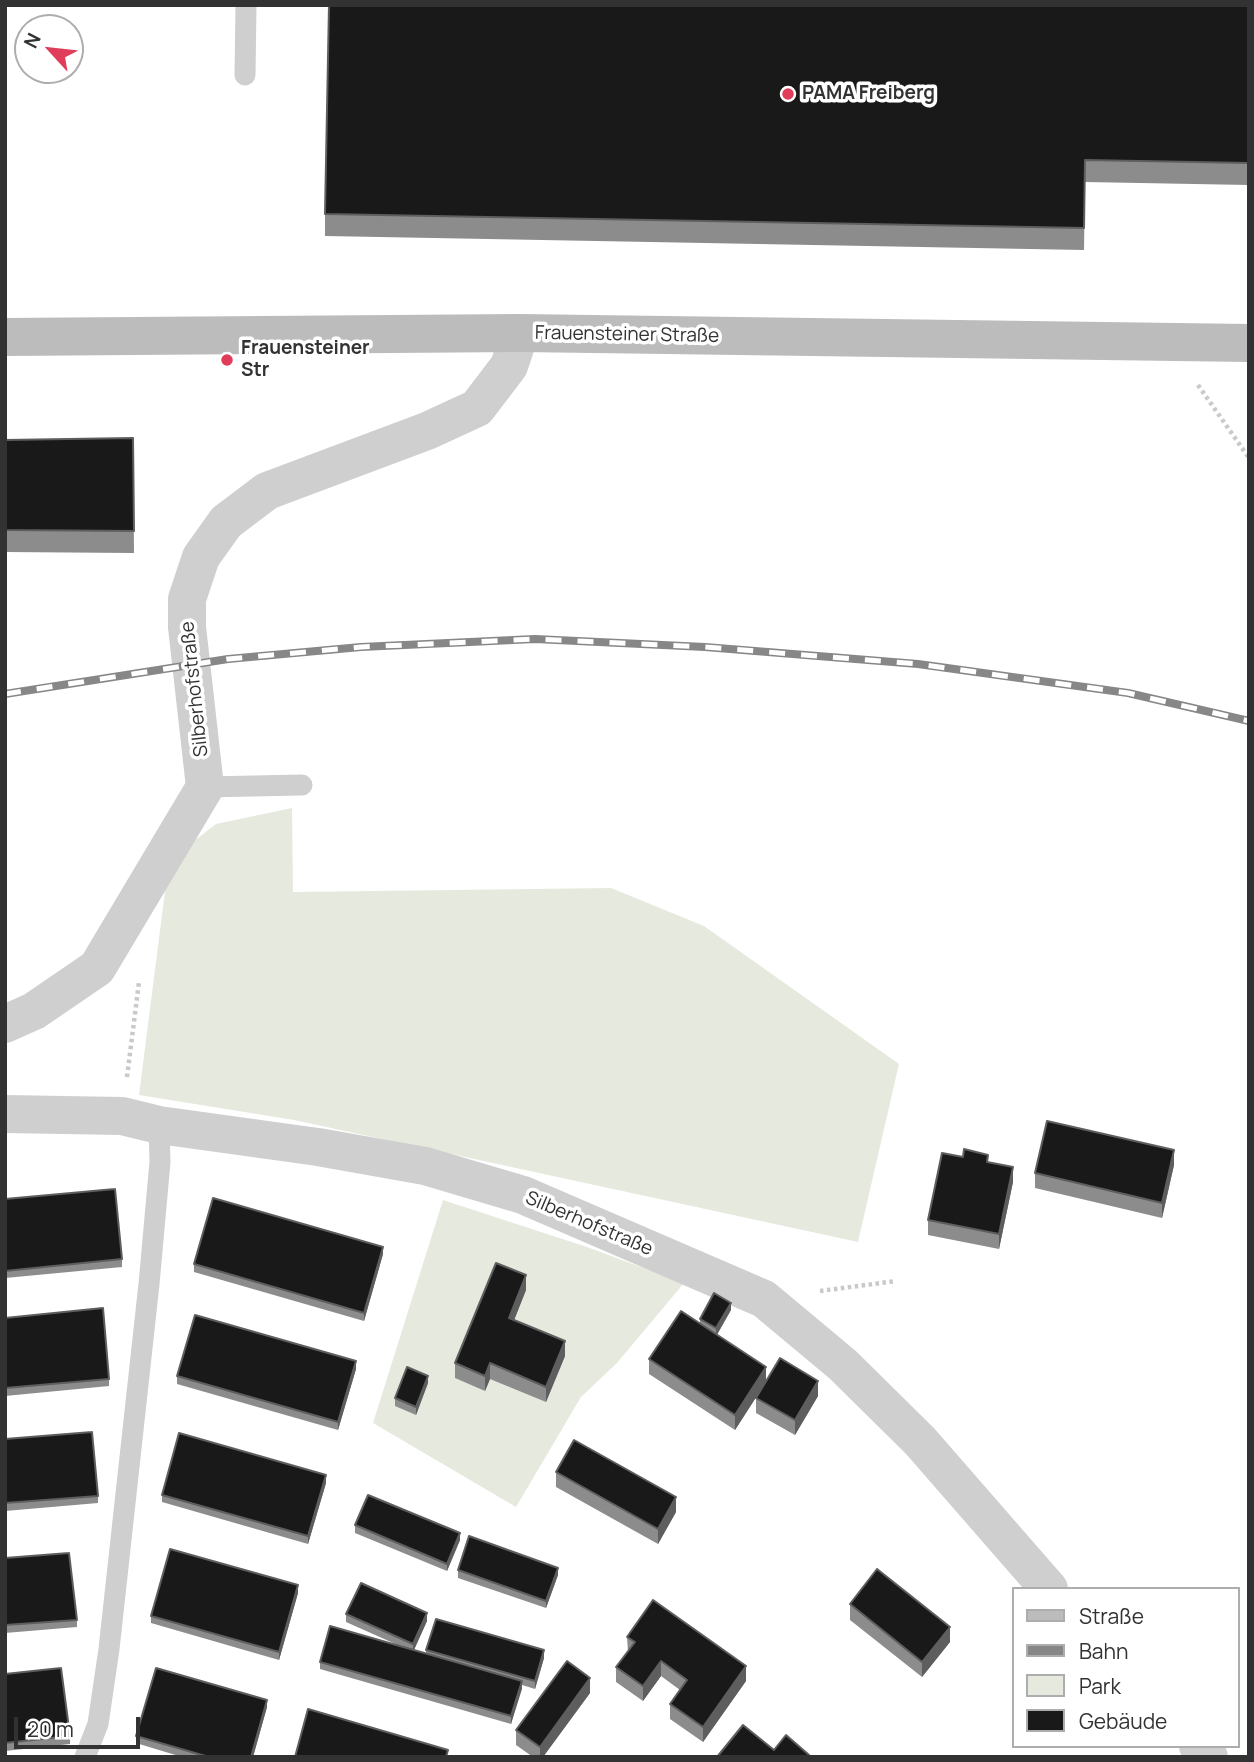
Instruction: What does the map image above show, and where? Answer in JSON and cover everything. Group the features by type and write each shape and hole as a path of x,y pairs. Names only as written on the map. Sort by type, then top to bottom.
{"main road":[{"name":"Frauensteiner Straße","path":"5,337 520,333 1249,343"}],"street":[{"name":"Silberhofstraße","path":"205,787 187,627 187,599 201,557 226,522 267,491 427,431 477,408 509,366 520,333"},
{"path":"5,1024 34,1011 97,968 205,787"},
{"name":"Silberhofstraße","path":"5,1114 122,1116 159,1125 318,1147 438,1170 523,1195 764,1299 843,1365 920,1441 1047,1587"}],"lane":[{"path":"244,75 246,5"},
{"path":"205,787 302,785"},
{"path":"85,1757 98,1724 112,1623 149,1284 160,1162 159,1125"}],"path":[{"path":"1172,342 1249,458"},
{"path":"122,1116 140,978"},
{"path":"764,1299 896,1281"}],"green space":[{"path":"292,808 293,892 611,888 704,926 899,1064 858,1242 294,1120 139,1095 169,860 216,824"},
{"path":"443,1200 587,1247 684,1283 617,1363 581,1397 516,1507 373,1423"}],"building":[{"name":"PAMA Freiberg","path":"329,5 1249,5 1249,163 1085,160 1084,228 325,214"},
{"path":"133,438 134,531 5,530 5,440"},
{"path":"1047,1121 1174,1150 1162,1203 1035,1173"},
{"path":"964,1149 988,1155 987,1162 1013,1167 999,1234 928,1220 942,1153 963,1157"},
{"path":"115,1189 122,1259 5,1271 5,1199"},
{"path":"213,1198 383,1247 364,1313 194,1264"},
{"path":"496,1263 526,1275 509,1318 565,1341 546,1387 490,1363 485,1376 455,1363"},
{"path":"714,1293 731,1303 716,1328 700,1319"},
{"path":"103,1308 109,1379 5,1388 5,1318"},
{"path":"681,1311 766,1367 735,1415 649,1359"},
{"path":"195,1315 356,1361 338,1422 177,1376"},
{"path":"780,1358 818,1381 795,1420 756,1398"},
{"path":"407,1367 428,1376 416,1407 395,1398"},
{"path":"92,1432 98,1496 5,1503 5,1439"},
{"path":"179,1433 326,1475 308,1536 162,1495"},
{"path":"574,1440 676,1497 658,1529 556,1472"},
{"path":"368,1495 460,1533 447,1564 355,1525"},
{"path":"469,1536 558,1568 546,1601 458,1570"},
{"path":"170,1549 298,1585 279,1652 151,1616"},
{"path":"69,1553 77,1620 5,1625 5,1558"},
{"path":"877,1569 950,1627 922,1662 850,1604"},
{"path":"361,1583 427,1613 413,1644 346,1614"},
{"path":"653,1600 746,1666 703,1727 670,1704 687,1680 661,1661 643,1686 616,1667 635,1642 627,1637"},
{"path":"436,1619 544,1650 535,1681 426,1650"},
{"path":"330,1626 522,1681 511,1716 320,1662"},
{"path":"567,1661 590,1678 540,1747 516,1730"},
{"path":"61,1668 70,1736 5,1743 5,1674"},
{"path":"156,1668 267,1700 251,1757 209,1757 136,1736"},
{"path":"308,1709 448,1750 446,1757 295,1757"},
{"path":"743,1725 774,1750 786,1735 809,1755 717,1757"}],"railway":[{"path":"5,694 228,659 361,647 535,639 705,647 918,664 1128,693 1249,721"}],"place":[{"name":"PAMA Freiberg","path":"788,94"},
{"name":"Frauensteiner Str","path":"227,360"}]}
